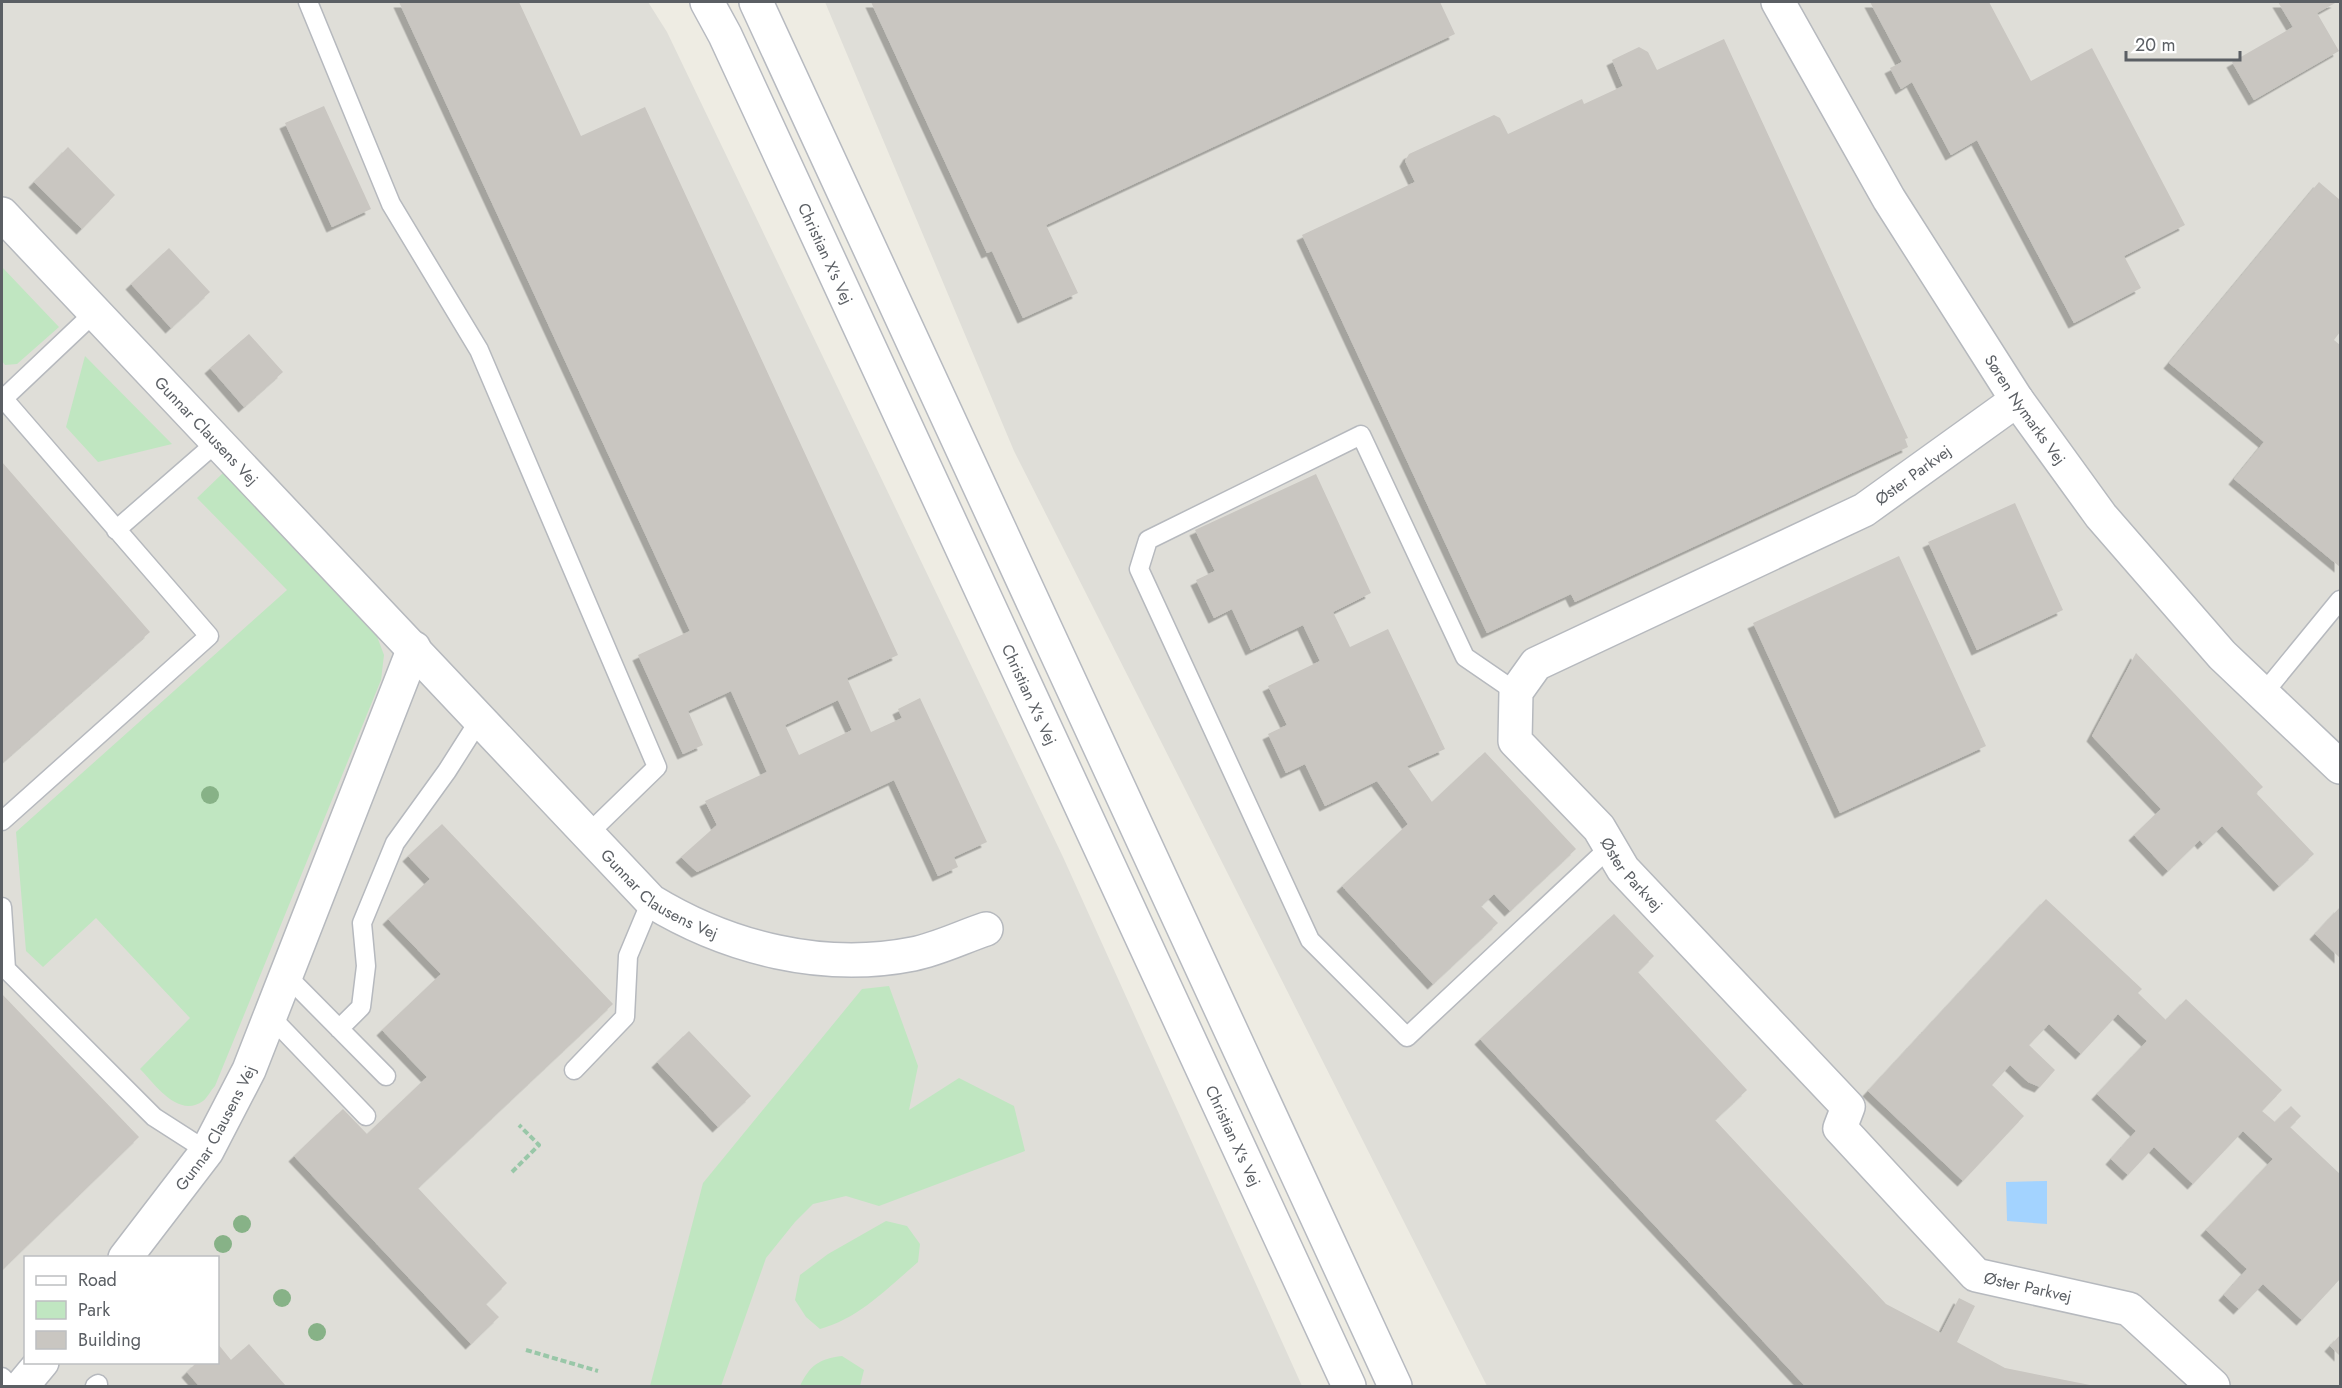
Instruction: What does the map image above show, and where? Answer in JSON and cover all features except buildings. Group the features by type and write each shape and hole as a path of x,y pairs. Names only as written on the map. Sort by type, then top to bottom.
{"street":[{"name":"Christian X's Vej","path":"707,2 725,35 1349,1386"},
{"name":"Søren Nymarks Vej","path":"1778,2 1889,199 2017,400 2101,516 2222,656 2340,767"},
{"path":"757,6 1395,1386"},
{"name":"Gunnar Clausens Vej","path":"2,214 651,901 700,927 755,948 810,957 867,962 915,954 986,928"},
{"name":"Øster Parkvej","path":"2017,400 1864,510 1536,664 1516,692 1515,741 1599,828 1623,869 1848,1107 1840,1128 1976,1275 2129,1309 2213,1386"},
{"name":"Gunnar Clausens Vej","path":"126,1256 207,1151 249,1070 414,648"},
{"path":"22,1386 40,1364"}],"lane":[{"path":"308,2 391,204 479,350 657,767 589,833"},
{"path":"2,821 209,636 2,398 95,312"},
{"path":"1516,692 1465,657 1361,435 1148,540 1139,569 1310,940 1407,1037 1610,847"},
{"path":"116,530 217,442"},
{"path":"2263,694 2340,600"},
{"path":"339,1029 361,1007 366,966 362,923 395,843 447,771 480,719"},
{"path":"574,1070 625,1017 628,956 651,901"},
{"path":"2,907 6,969 154,1117 207,1151"},
{"path":"286,975 386,1076"},
{"path":"270,1016 366,1116"},
{"path":"2,1377 10,1386"}],"path":[{"path":"512,1172 539,1145 519,1125"},
{"path":"525,1350 598,1371"}],"shaded area":[{"path":"2,2 648,2 667,32 1063,857 1302,1386 2,1386"},
{"path":"825,2 2340,2 2340,1386 1487,1386 1014,451"}],"green space":[{"path":"2,267 59,327 17,364 5,365 2,361"},
{"path":"85,356 172,444 98,462 66,427"},
{"path":"223,473 375,631 384,655 381,680 215,1086 203,1101 185,1106 167,1097 140,1069 190,1018 96,918 43,967 26,951 16,832 287,590 197,498"},
{"path":"889,986 918,1066 909,1110 959,1078 1014,1106 1025,1151 879,1206 846,1196 813,1204 766,1258 721,1386 650,1386 703,1183 862,989"},
{"path":"886,1221 907,1226 920,1244 918,1262 860,1310 820,1329 806,1317 795,1300 800,1275 828,1254"},
{"path":"842,1356 864,1370 860,1386 800,1386 816,1364"}],"water":[{"path":"2047,1181 2047,1224 2007,1221 2006,1182"}]}
